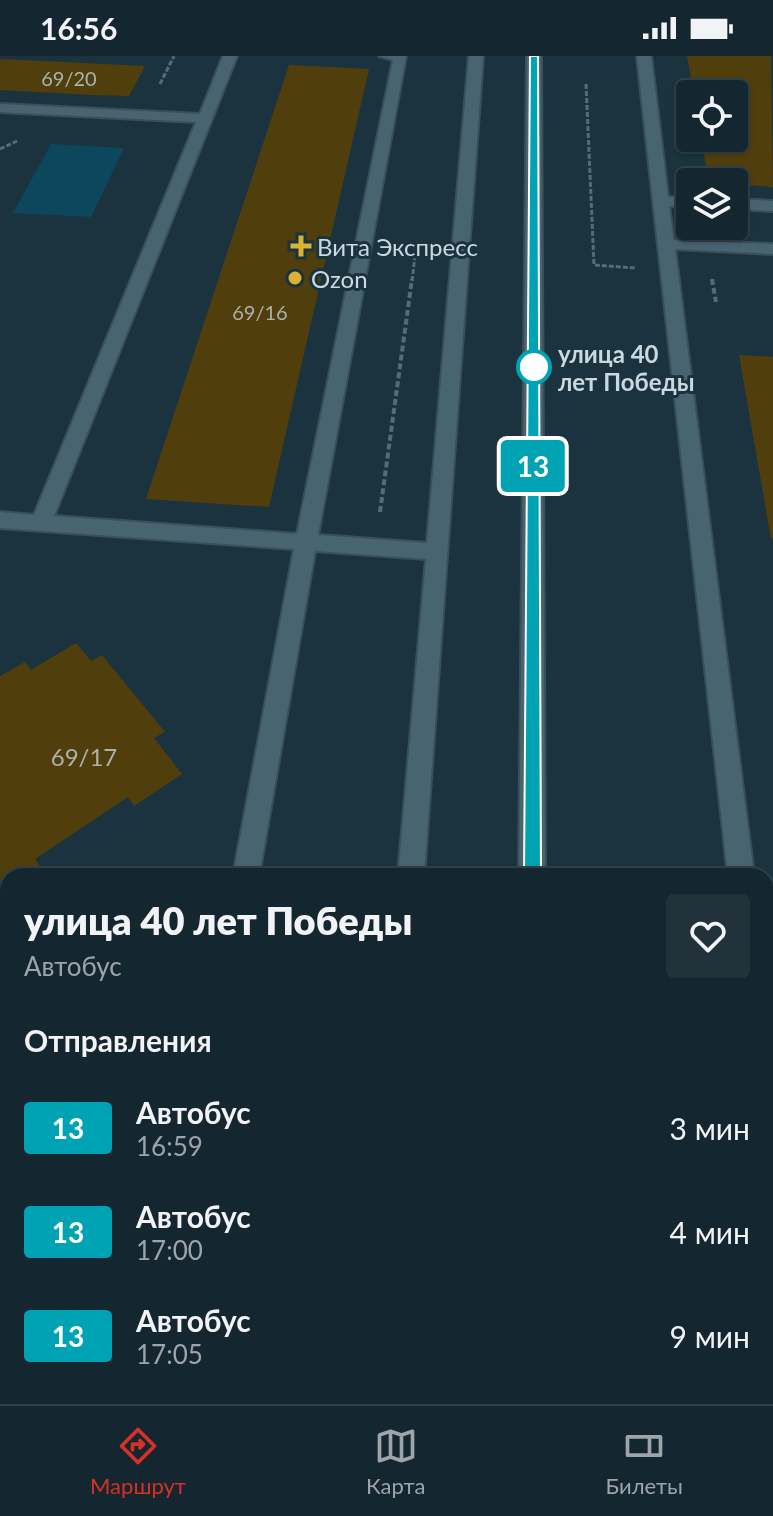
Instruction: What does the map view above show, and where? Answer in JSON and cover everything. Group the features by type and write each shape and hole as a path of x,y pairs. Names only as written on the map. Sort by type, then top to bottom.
{"street":[{"path":"41,523 230,56"},
{"path":"247,868 306,542 400,56 386,56"},
{"path":"412,868 476,56"},
{"path":"532,868 534,56"},
{"path":"644,56 740,868"},
{"path":"0,108 205,118"},
{"path":"661,201 676,202"},
{"path":"748,205 773,206"},
{"path":"666,244 773,249"},
{"path":"0,520 437,552"}],"path":[{"path":"586,84 594,265 669,269"},
{"path":"375,547 415,256"}],"shaded area":[{"path":"51,144 124,148 91,217 13,213"}],"building":[{"path":"687,56 771,56 773,187 748,185 748,168 706,168 704,152 748,152 748,80 691,80"},
{"path":"0,59 145,66 129,96 93,95 0,90"},
{"path":"289,65 369,69 269,507 146,499"},
{"path":"739,355 773,357 771,539"},
{"path":"76,643 91,661 102,655 165,732 154,738 182,774 134,806 128,797 35,859 41,868 0,868 0,676 25,662 31,670"}],"bus line":[{"name":"13","path":"532,868 534,56"}],"place":[{"name":"Вита Экспресс","path":"301,246"},
{"name":"Ozon","path":"295,278"},
{"name":"улица 40 лет Победы","path":"534,367"}]}
